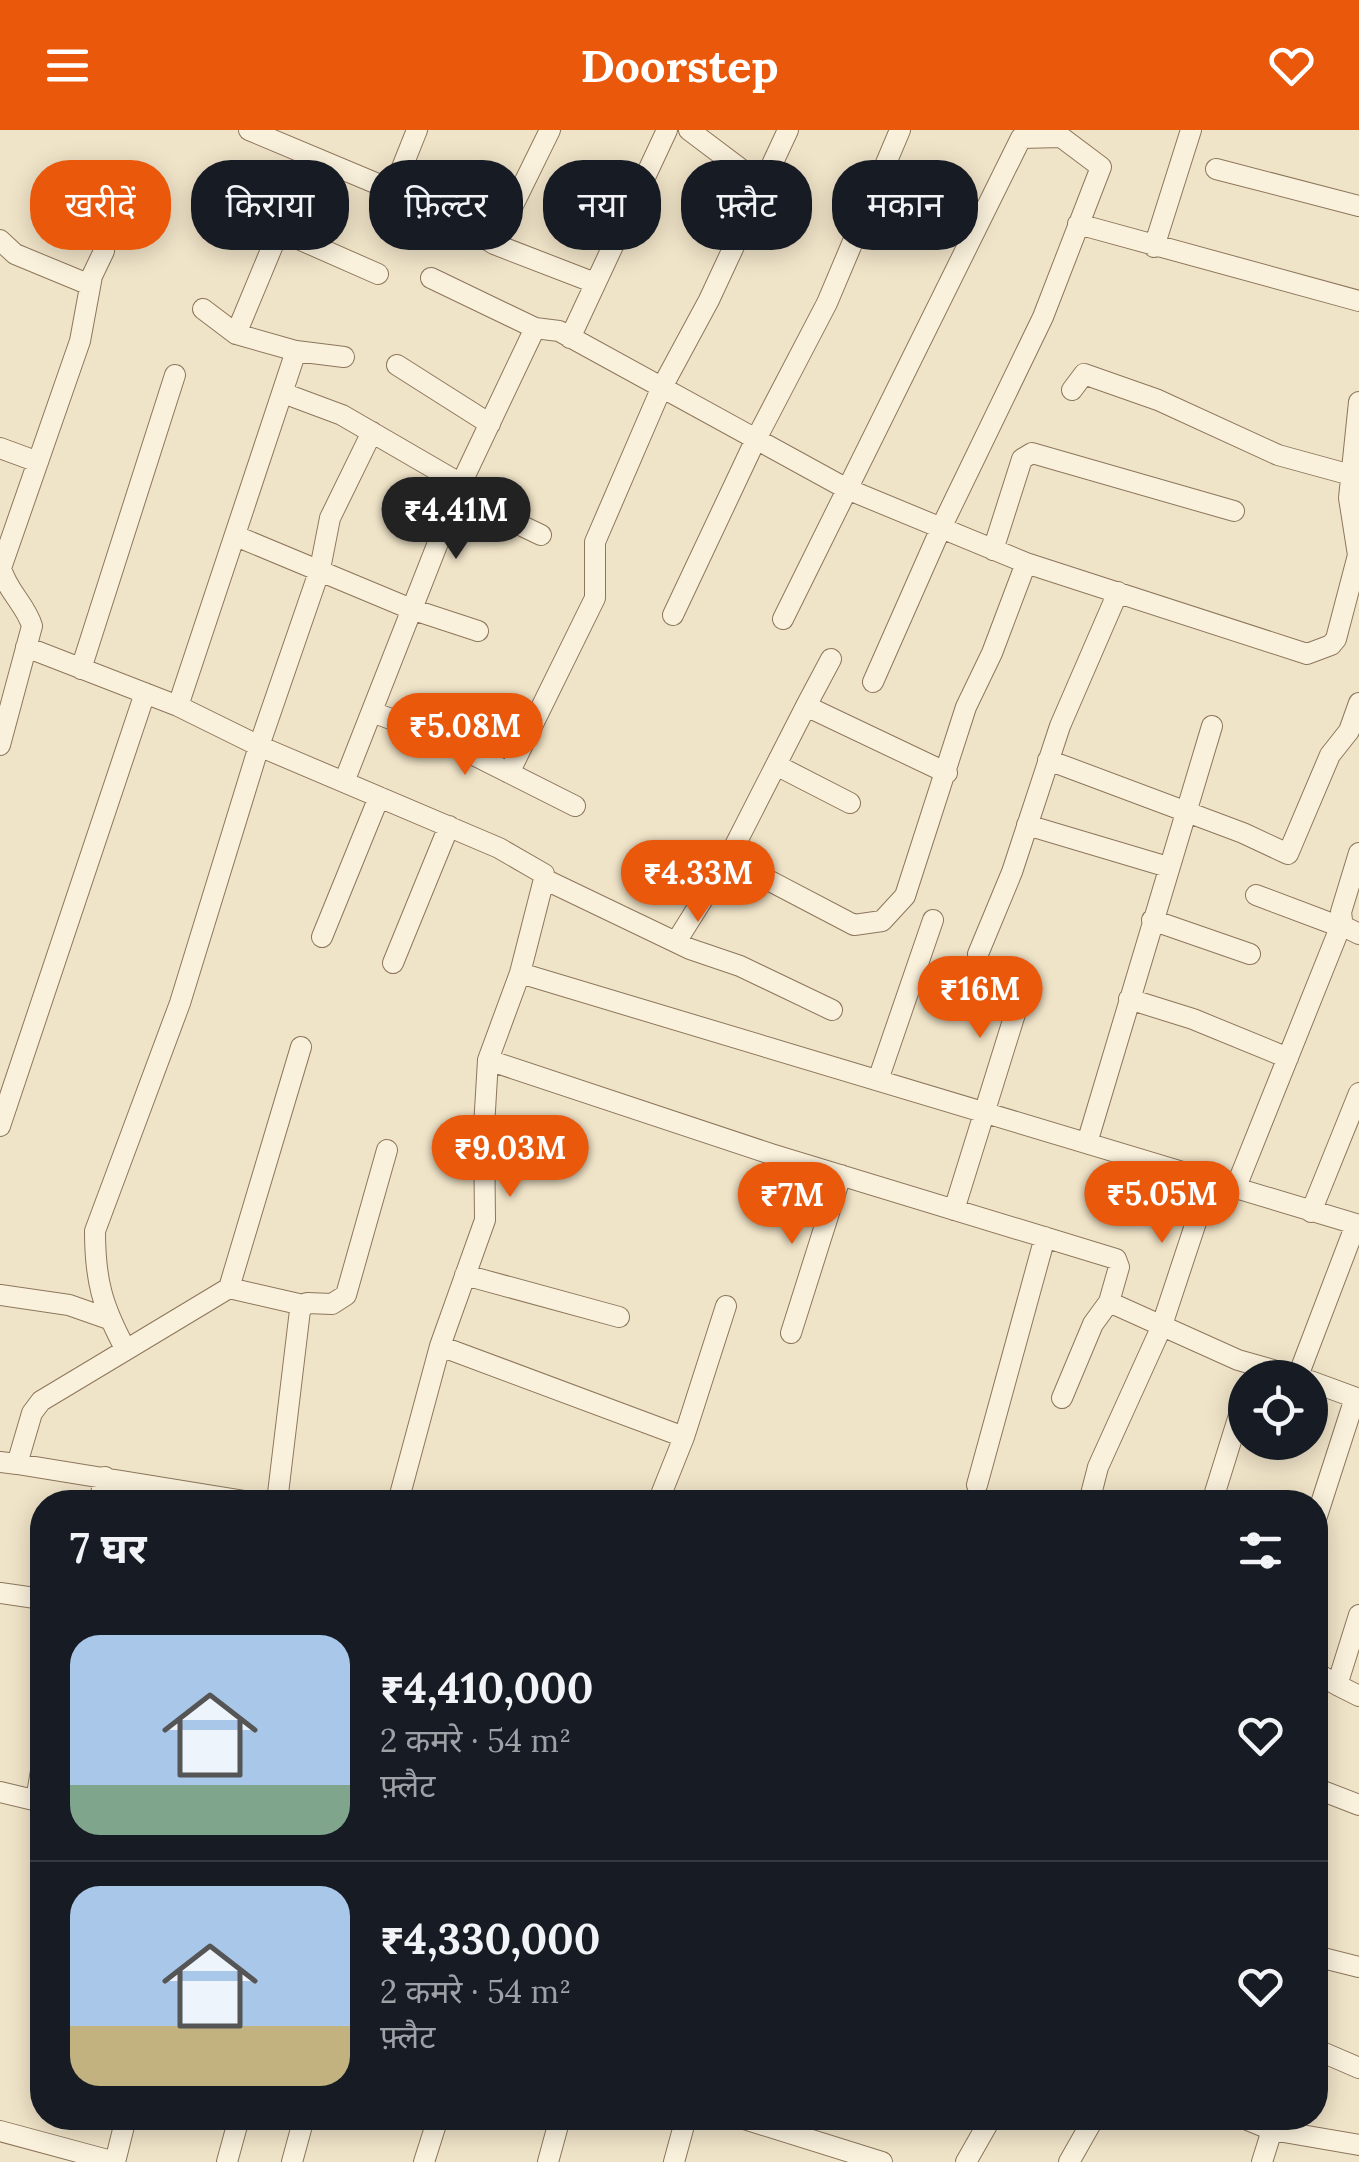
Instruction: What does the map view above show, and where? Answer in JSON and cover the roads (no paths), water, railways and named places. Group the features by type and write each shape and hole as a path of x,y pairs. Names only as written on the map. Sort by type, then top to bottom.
{"street":[{"path":"249,130 369,180"},
{"path":"405,160 417,130"},
{"path":"523,185 550,130"},
{"path":"570,338 667,130"},
{"path":"689,130 729,160"},
{"path":"774,160 788,130"},
{"path":"673,615 755,440 827,303 900,130"},
{"path":"1154,248 1191,130"},
{"path":"784,620 1022,138 1060,137 1100,167 1022,365 941,528 873,682"},
{"path":"308,160 310,156"},
{"path":"1216,169 1359,206"},
{"path":"1078,224 1359,302"},
{"path":"0,240 15,254 90,284"},
{"path":"236,334 270,250"},
{"path":"323,250 378,274"},
{"path":"509,250 595,284"},
{"path":"509,773 595,598 595,542 661,389 732,250"},
{"path":"0,744 32,626 29,614 5,584 1,568 80,341 90,284 104,251"},
{"path":"431,278 535,328 560,332 847,489 1026,563 1307,654 1331,646 1350,624 1358,555 1348,498 1359,402"},
{"path":"203,309 236,334 296,351 344,356"},
{"path":"344,782 459,490 535,328"},
{"path":"178,706 296,351"},
{"path":"396,365 490,424"},
{"path":"1072,390 1084,374 1158,400 1278,454 1350,474"},
{"path":"81,668 175,375"},
{"path":"283,392 372,432 459,490 541,535"},
{"path":"126,1350 110,1320 95,1264 95,1231 180,1003 259,746 320,569 330,518 372,432"},
{"path":"0,448 38,462"},
{"path":"993,550 1022,459 1032,452 1234,510"},
{"path":"236,536 411,609 478,631"},
{"path":"728,859 854,925 882,921 904,896 966,707 992,653 1026,563"},
{"path":"978,954 1012,872 1060,726 1118,592"},
{"path":"26,647 178,706 259,746 449,826 544,874 520,973 488,1060 485,1220 440,1346 401,1490"},
{"path":"676,942 728,859 831,658"},
{"path":"0,1126 145,694"},
{"path":"1048,760 1243,833 1288,854 1330,756 1348,732 1359,702"},
{"path":"806,706 947,773"},
{"path":"372,712 434,735 574,806"},
{"path":"1088,1143 1212,726"},
{"path":"776,765 850,803"},
{"path":"322,937 379,797"},
{"path":"1027,825 1168,867"},
{"path":"393,963 449,826"},
{"path":"1347,931 1340,918 1359,853"},
{"path":"544,879 832,1010"},
{"path":"1256,895 1347,931"},
{"path":"878,1080 933,920"},
{"path":"1152,920 1250,954"},
{"path":"1236,1188 1288,1058 1347,931"},
{"path":"520,973 1357,1224 1306,1360"},
{"path":"954,1210 1024,985"},
{"path":"1129,999 1288,1058"},
{"path":"160,1490 106,1477 9,1463 40,1401 229,1288 301,1047"},
{"path":"488,1060 841,1176 1116,1259 1120,1267 1109,1302 1093,1324 1062,1398"},
{"path":"1311,1212 1359,1093"},
{"path":"229,1288 303,1305 332,1304 346,1294 386,1150"},
{"path":"791,1334 841,1176"},
{"path":"1092,1490 1098,1467 1161,1328 1210,1180"},
{"path":"976,1486 1045,1238"},
{"path":"465,1275 619,1318"},
{"path":"0,1294 69,1306 110,1320"},
{"path":"1109,1302 1229,1360"},
{"path":"279,1490 303,1305"},
{"path":"663,1490 726,1306"},
{"path":"440,1346 684,1437"},
{"path":"1326,1490 1357,1399 1328,1388"},
{"path":"1216,1490 1228,1451"},
{"path":"102,1490 106,1477"},
{"path":"0,1593 30,1597"},
{"path":"1338,1686 1359,1615"},
{"path":"1328,1680 1359,1696"},
{"path":"0,1792 30,1799"},
{"path":"1328,1793 1359,1805"},
{"path":"1328,1960 1359,1968"},
{"path":"1328,2055 1359,2068"},
{"path":"0,2132 115,2162 123,2130"},
{"path":"227,2162 236,2130"},
{"path":"292,2162 301,2130"},
{"path":"424,2162 434,2130"},
{"path":"548,2162 557,2130"},
{"path":"674,2162 683,2130"},
{"path":"779,2130 882,2162"},
{"path":"966,2162 983,2130"},
{"path":"1069,2162 1087,2130"},
{"path":"1262,2162 1272,2130 1359,2145"}]}
